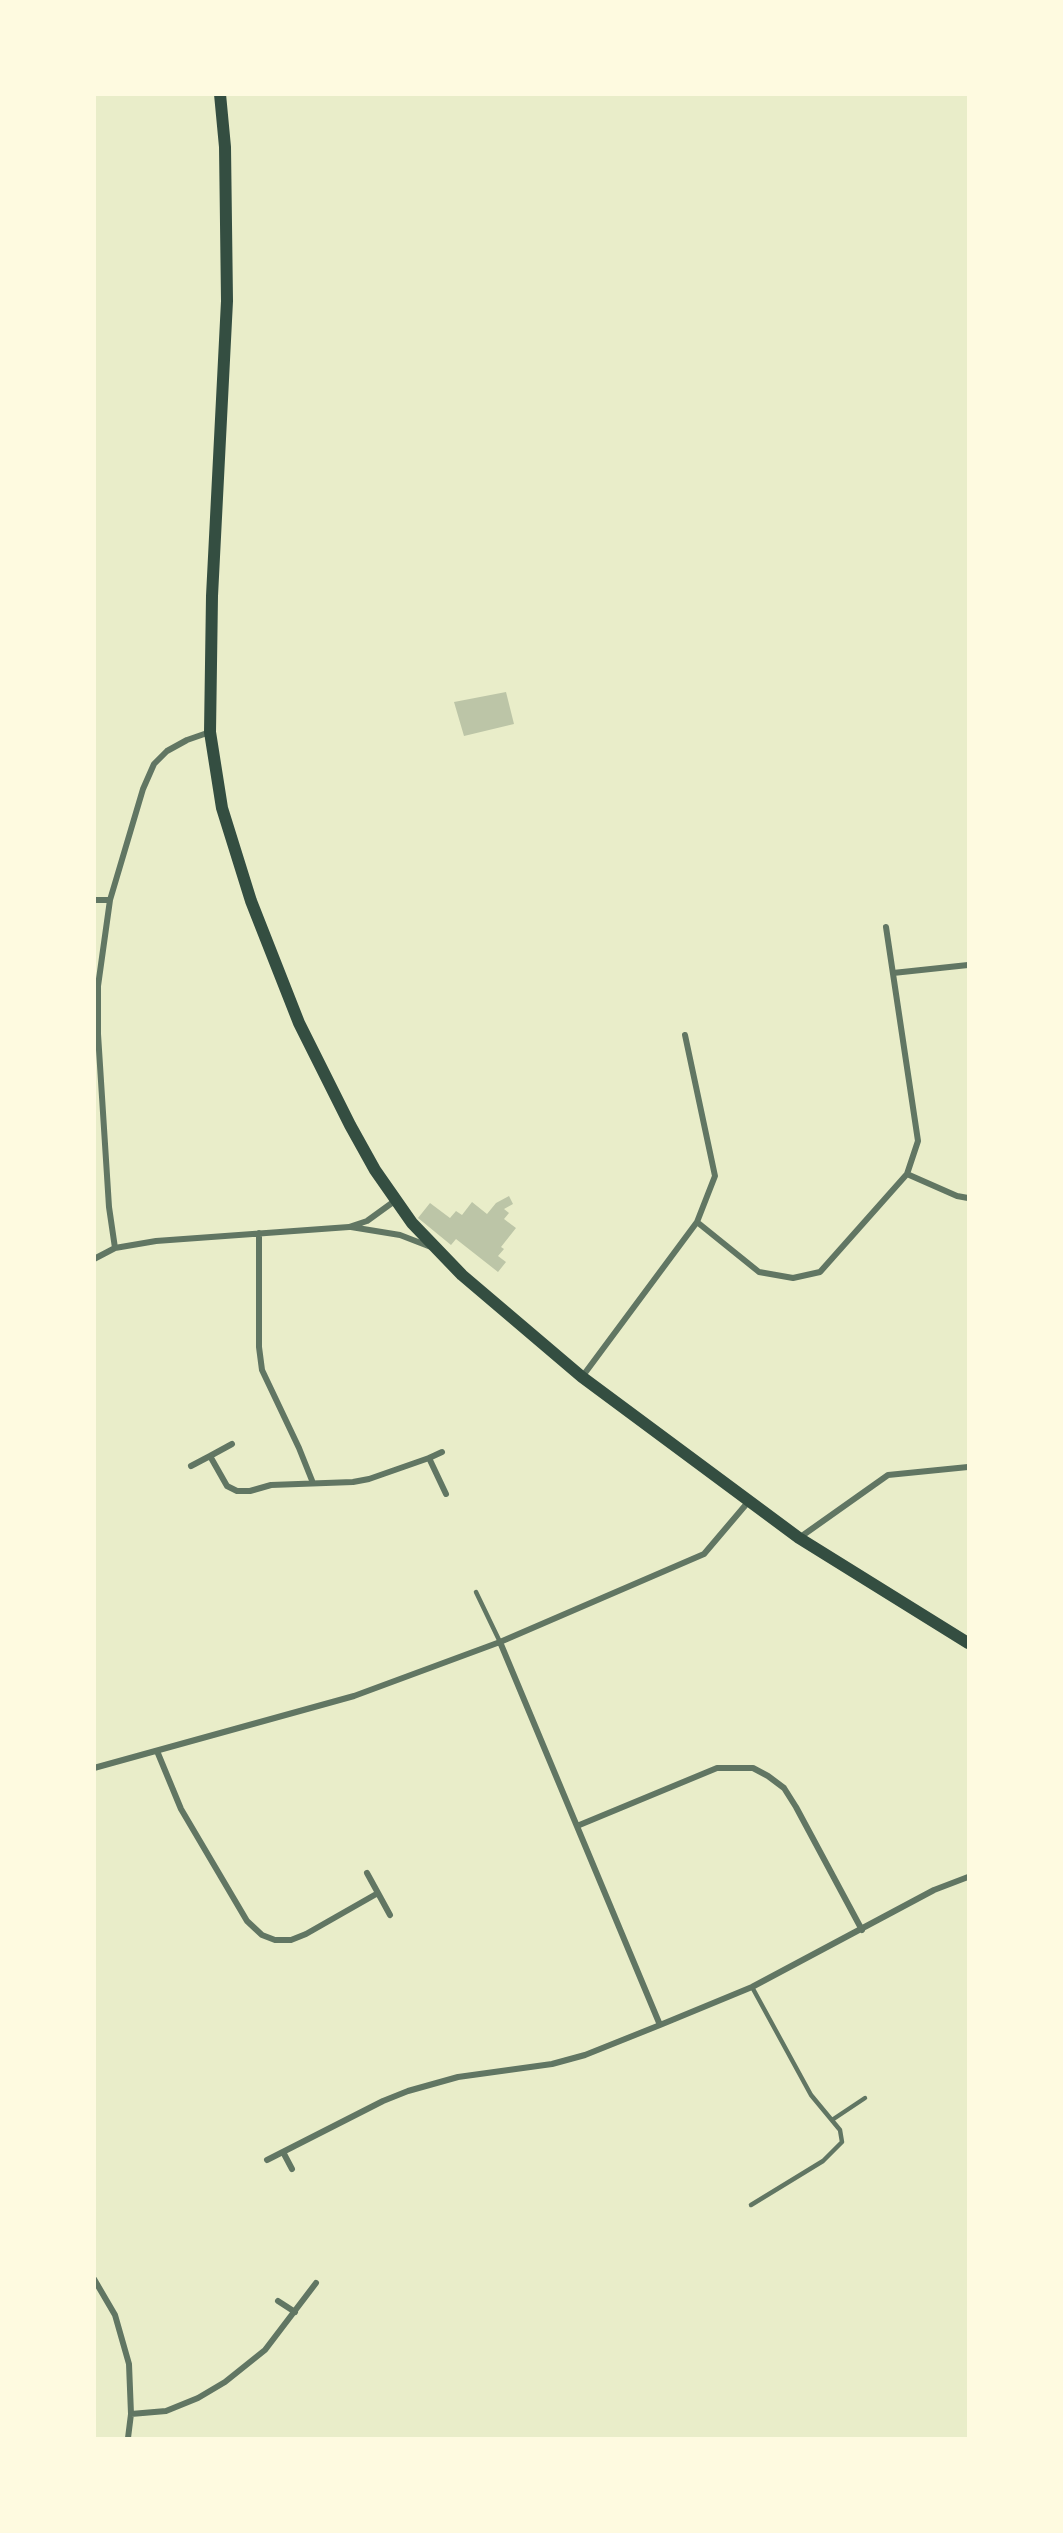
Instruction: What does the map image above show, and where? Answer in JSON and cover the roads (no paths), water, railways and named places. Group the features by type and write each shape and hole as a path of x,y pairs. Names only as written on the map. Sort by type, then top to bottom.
{"main road":[{"path":"220,94 225,147 227,301 212,596 210,732 222,808 250,901 299,1023 350,1125 396,1200 435,1248 462,1275 582,1377 799,1538 969,1643"}],"street":[{"path":"115,1248 109,1207 98,1024 98,986 110,900 144,789 154,764 166,751 210,732"},
{"path":"94,900 110,900"},
{"path":"697,1222 759,1272 793,1278 820,1272 907,1174 918,1141 886,927"},
{"path":"893,973 969,965"},
{"path":"582,1377 697,1222 715,1176 685,1035"},
{"path":"907,1174 957,1196 969,1198"},
{"path":"350,1227 367,1221 396,1200"},
{"path":"94,1259 115,1248 201,1236 350,1227 400,1235 435,1248"},
{"path":"259,1233 259,1347 262,1370 313,1483"},
{"path":"191,1466 232,1444"},
{"path":"210,1456 227,1486 237,1491 250,1491 271,1485 353,1482 369,1479 442,1452"},
{"path":"429,1458 446,1494"},
{"path":"799,1538 888,1475 969,1467"},
{"path":"95,1766 354,1696 500,1642 704,1554 749,1501"},
{"path":"500,1642 660,2025"},
{"path":"157,1751 182,1809 247,1921 262,1935 275,1940 291,1940 306,1934 378,1893"},
{"path":"577,1826 717,1768 753,1768 784,1788 862,1930"},
{"path":"367,1873 390,1915"},
{"path":"267,2160 383,2100 431,2083 552,2064 585,2055 660,2025 752,1987 934,1890 969,1877"},
{"path":"283,2152 292,2169"},
{"path":"94,2279 116,2315 129,2364 131,2414 128,2439"},
{"path":"131,2414 150,2414 174,2409 225,2382 265,2350 316,2283"},
{"path":"278,2301 295,2312"}],"lane":[{"path":"476,1592 500,1642"},
{"path":"751,2205 834,2152 842,2142 840,2130 811,2095 752,1987"},
{"path":"832,2120 865,2098"}]}
